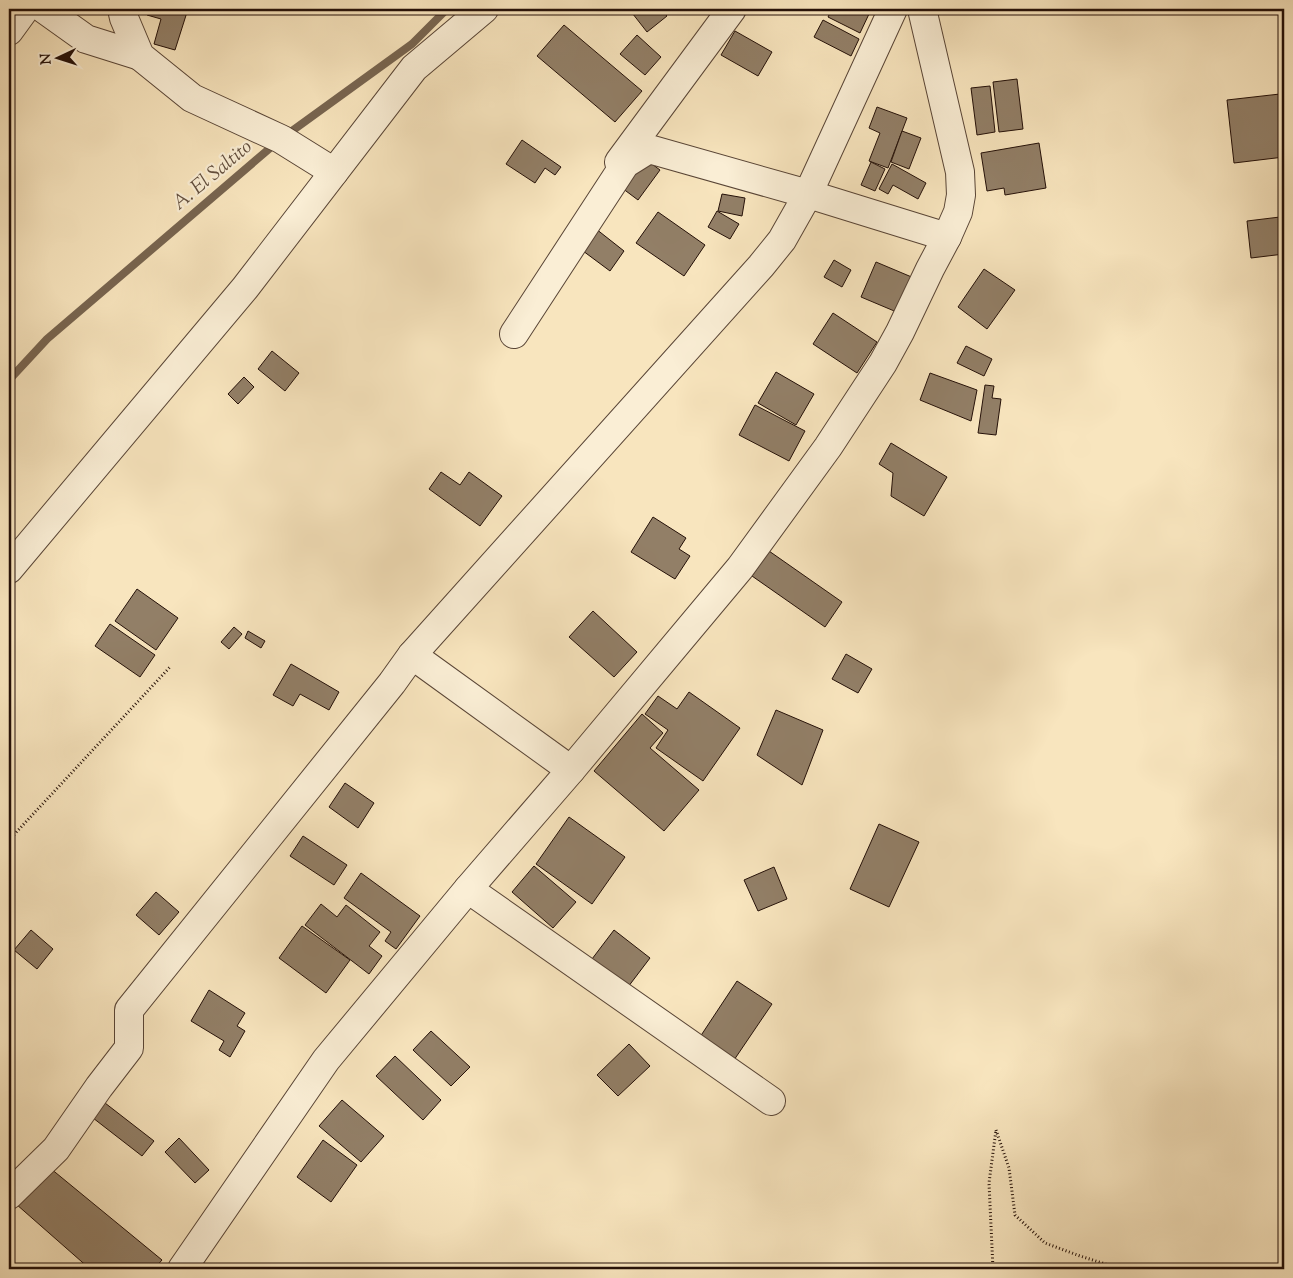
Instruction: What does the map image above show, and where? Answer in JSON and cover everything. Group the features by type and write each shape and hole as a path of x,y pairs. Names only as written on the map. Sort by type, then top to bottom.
{"street":[{"path":"9,31 25,9"},
{"path":"44,9 86,39 140,56 192,98 281,139 334,172"},
{"path":"122,9 140,56"},
{"path":"9,569 245,288 414,68 484,9"},
{"path":"594,196 732,9"},
{"path":"9,1195 56,1149 129,1048 129,1010 392,683 412,655 782,240 808,194 894,9"},
{"path":"182,1269 326,1060 740,568 828,447 888,356 947,237 958,212 961,195 960,172 922,9"},
{"path":"514,334 624,164 649,150 808,194 947,237"},
{"path":"412,655 571,770"},
{"path":"468,889 771,1101"}],"path":[{"path":"9,840 170,667"},
{"path":"993,1269 989,1183 996,1130 1009,1168 1015,1215 1045,1242 1080,1256 1122,1269"}],"building":[{"path":"149,9 188,9 175,50 154,44 161,19 147,15"},
{"path":"629,9 661,9 667,16 647,32"},
{"path":"832,9 858,9 869,14 860,33 828,17"},
{"path":"823,20 859,39 851,56 814,37"},
{"path":"564,25 642,91 615,122 537,56"},
{"path":"735,31 772,52 758,76 721,55"},
{"path":"637,35 661,57 645,75 620,54"},
{"path":"1017,79 1023,129 999,132 993,82"},
{"path":"990,86 995,132 977,135 971,88"},
{"path":"1280,94 1284,133 1284,157 1234,163 1227,100"},
{"path":"877,107 907,118 888,168 869,161 880,133 869,128"},
{"path":"902,131 921,138 909,169 891,162"},
{"path":"522,140 561,167 555,175 545,168 535,183 506,164"},
{"path":"1039,143 1046,188 1005,195 1004,188 987,191 981,153"},
{"path":"640,155 660,170 638,200 618,185"},
{"path":"871,162 885,169 875,191 861,185"},
{"path":"892,164 926,183 918,199 893,185 888,194 879,189"},
{"path":"722,194 745,198 742,216 718,211"},
{"path":"717,211 739,224 730,239 708,227"},
{"path":"658,212 705,245 684,276 636,243"},
{"path":"1280,217 1284,254 1251,258 1247,221"},
{"path":"591,225 624,251 610,271 575,245"},
{"path":"834,260 851,270 842,287 824,277"},
{"path":"876,262 914,278 899,313 861,297"},
{"path":"984,269 1015,290 987,329 958,307"},
{"path":"833,313 877,342 857,373 813,344"},
{"path":"966,346 992,359 984,376 957,363"},
{"path":"272,351 299,373 285,391 258,369"},
{"path":"776,372 814,394 796,425 758,403"},
{"path":"930,373 977,390 971,421 920,400"},
{"path":"244,377 254,387 238,404 228,394"},
{"path":"985,385 994,386 992,398 1001,399 996,435 978,433"},
{"path":"755,405 805,431 789,461 739,435"},
{"path":"891,443 947,477 924,516 891,496 893,473 879,464"},
{"path":"441,472 460,485 469,472 502,496 480,526 429,489"},
{"path":"653,517 686,538 679,549 690,556 675,579 631,552"},
{"path":"769,551 842,602 825,627 752,576"},
{"path":"137,589 178,618 156,650 115,621"},
{"path":"593,611 637,652 614,677 569,637"},
{"path":"110,624 155,655 140,677 95,646"},
{"path":"234,627 242,634 229,649 221,642"},
{"path":"248,631 265,641 261,648 245,638"},
{"path":"846,654 872,669 858,693 832,679"},
{"path":"291,664 339,692 329,710 300,694 293,706 273,695"},
{"path":"689,692 740,728 703,781 656,748 668,730 645,714 658,696 677,709"},
{"path":"776,710 823,730 802,785 757,755"},
{"path":"642,714 663,733 650,748 699,790 664,831 594,771"},
{"path":"345,783 374,803 358,828 329,807"},
{"path":"569,817 625,857 592,904 536,864"},
{"path":"879,824 919,842 889,907 850,889"},
{"path":"303,836 347,865 334,885 290,856"},
{"path":"534,866 576,902 553,928 512,892"},
{"path":"774,867 787,899 758,911 744,880"},
{"path":"361,873 420,916 396,949 385,941 391,932 344,898"},
{"path":"156,892 179,912 159,935 136,915"},
{"path":"321,904 337,917 346,905 380,932 369,946 382,956 369,974 305,925"},
{"path":"302,926 350,960 326,993 279,958"},
{"path":"31,930 53,949 37,969 14,950"},
{"path":"614,930 650,958 628,987 592,959"},
{"path":"737,981 772,1004 732,1063 698,1040"},
{"path":"209,990 245,1013 237,1026 245,1031 230,1057 219,1050 224,1041 191,1021"},
{"path":"431,1031 470,1067 451,1086 413,1050"},
{"path":"629,1044 650,1066 618,1096 597,1075"},
{"path":"395,1056 441,1100 423,1120 376,1076"},
{"path":"96,1096 154,1141 142,1156 84,1111"},
{"path":"342,1100 384,1136 361,1162 319,1126"},
{"path":"179,1138 209,1170 195,1183 165,1152"},
{"path":"323,1140 357,1165 331,1202 297,1177"},
{"path":"50,1168 162,1260 154,1269 90,1269 16,1204"}],"waterway":[{"name":"A. El Saltito","path":"285,136 412,44 447,9"},
{"name":"A. El Saltito","path":"9,380 47,339 276,143"}]}
